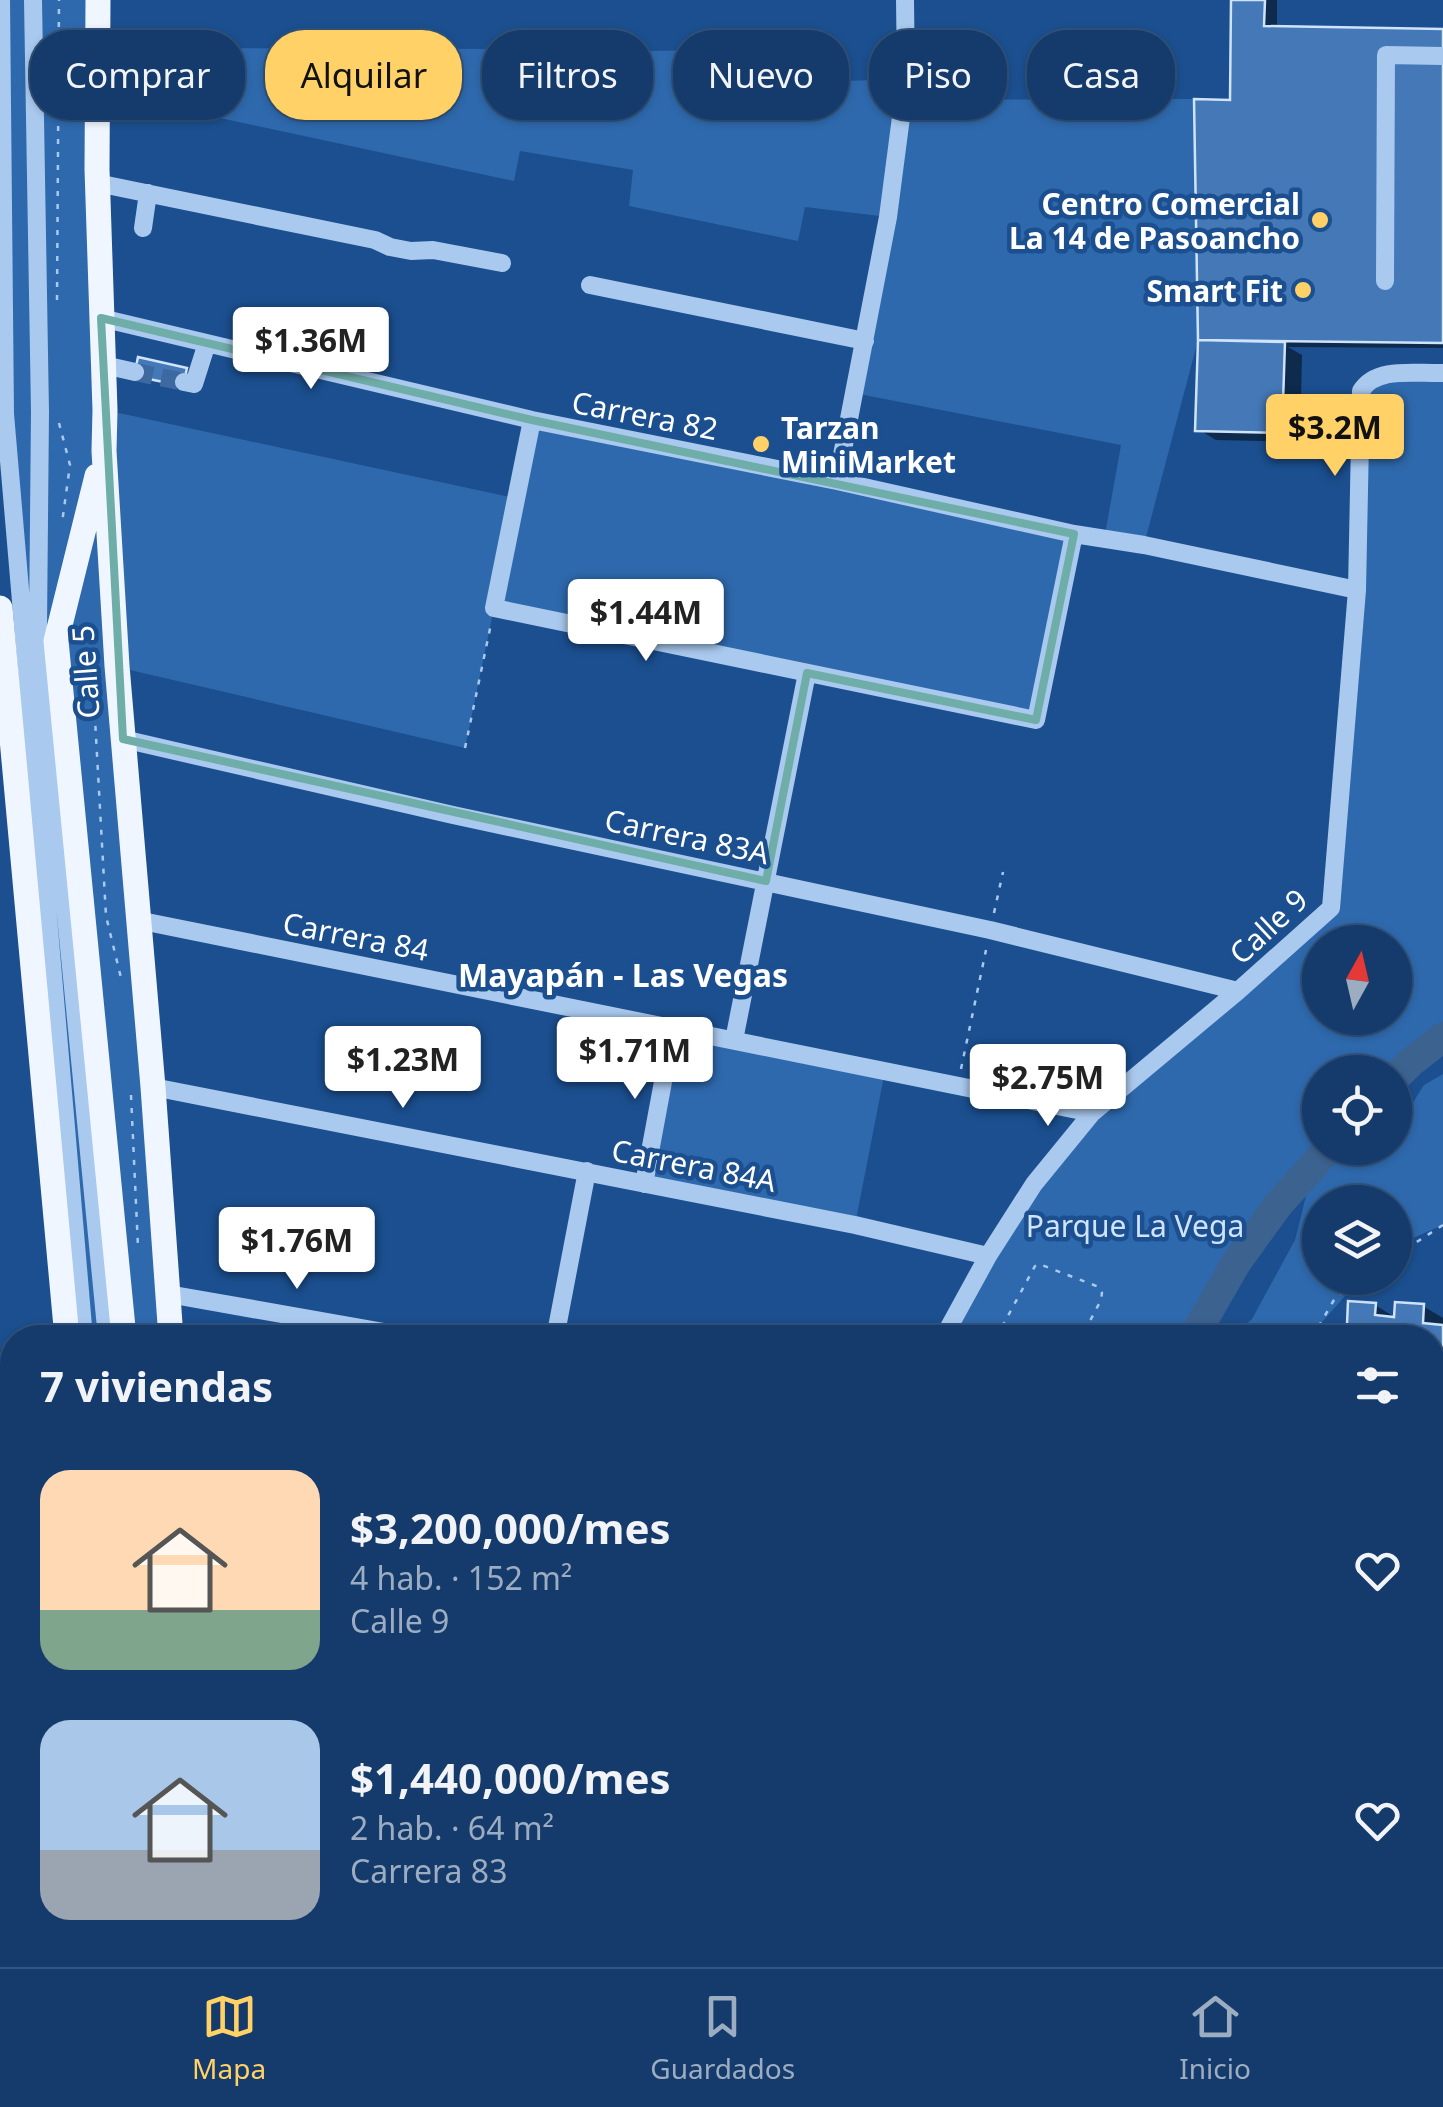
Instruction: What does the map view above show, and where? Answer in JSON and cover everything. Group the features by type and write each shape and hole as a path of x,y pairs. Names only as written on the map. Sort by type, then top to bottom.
{"main road":[{"name":"Calle 5","path":"98,0 97,183 104,451 138,920 142,1085 170,1325"},
{"path":"66,1325 18,647 104,451"},
{"path":"0,608 18,647 122,1325"}],"street":[{"path":"0,0 5,414 18,647 83,1325"},
{"path":"18,647 38,627 40,412 33,0"},
{"path":"837,481 888,216 906,79 906,0"},
{"path":"1385,281 1386,56 1443,56"},
{"path":"97,183 375,240 390,247 433,250 502,263"},
{"path":"143,228 148,194"},
{"path":"590,285 864,341"},
{"name":"Carrera 82","path":"101,318 532,420 1357,590"},
{"path":"184,382 194,384 207,343"},
{"path":"104,366 135,372"},
{"name":"Calle 9","path":"950,1325 1034,1184 1092,1112 1238,992 1331,908 1357,590 1362,391 1377,375 1443,373"},
{"path":"532,420 494,608 1036,720 1074,534"},
{"path":"18,647 105,1325"},
{"path":"734,1040 807,673"},
{"name":"Carrera 83A","path":"123,739 990,930 1238,992"},
{"name":"Carrera 84","path":"138,920 1092,1112"},
{"path":"644,1184 673,1028"},
{"name":"Carrera 84A","path":"142,1085 856,1225 988,1256"},
{"path":"557,1325 587,1171"},
{"path":"168,1294 344,1325"}],"path":[{"path":"57,314 60,0"},
{"path":"56,412 70,465 62,520"},
{"path":"465,748 494,608"},
{"path":"92,665 106,916 123,987"},
{"path":"957,1086 1003,872"},
{"path":"138,1263 142,1085"},
{"path":"1412,1245 1443,1225"},
{"path":"1003,1325 1034,1266 1039,1264 1099,1286 1101,1300 1088,1325"},
{"path":"1320,1325 1339,1295"}],"highlighted area":[{"path":"101,318 532,420 1074,534 1036,720 807,673 766,881 123,739"}],"green space":[{"path":"1,0 98,0 99,30 30,30 30,120 100,120 105,410 515,498 532,420 1074,534 1036,720 493,613 465,748 117,667 170,1325 83,1325 5,414"},
{"path":"245,48 265,48 265,120 462,120 462,49 482,49 482,120 653,120 653,51 673,51 673,120 849,120 849,81 869,80 869,120 1007,120 1007,100 1027,100 1027,120 1175,120 1175,99 1194,99 1198,340 1144,545 1104,540 1121,445 854,393 888,217 805,207 798,241 629,206 633,170 520,151 514,181 229,120 245,120"},
{"name":"Parque La Vega","path":"1443,373 1443,1037 1412,1061 1412,1055 1302,1055 1302,1165 1314,1165 1278,1205 1236,1263 1200,1325 950,1325 988,1256 1092,1113 1302,933 1302,1035 1412,1035 1412,925 1311,925 1331,908 1367,381"},
{"path":"673,1028 885,1071 855,1225 644,1184"},
{"path":"1443,1074 1443,1225 1412,1238 1412,1185 1309,1185 1313,1168 1318,1165 1412,1165 1412,1104 1424,1085"},
{"path":"1302,1212 1302,1295 1346,1295 1320,1325 1245,1325 1252,1319 1295,1240"}],"building":[{"path":"1231,0 1265,0 1264,26 1443,29 1443,343 1198,340 1194,99 1230,100"},
{"path":"1198,340 1285,342 1282,433 1195,431"},
{"path":"138,357 187,368 183,386 134,376"},
{"path":"1348,1301 1376,1303 1375,1315 1394,1317 1395,1302 1424,1304 1423,1323 1443,1325 1369,1325 1347,1324"}],"waterway":[{"path":"1412,1061 1443,1037"},
{"path":"1200,1325 1236,1263 1278,1205 1314,1165"}],"tunnel":[{"path":"135,372 184,382"}],"place":[{"name":"Centro Comercial La 14 de Pasoancho","path":"1320,220"},
{"name":"Smart Fit","path":"1303,290"},
{"name":"Tarzan MiniMarket","path":"761,444"}],"district":[{"name":"Mayapán - Las Vegas","path":"623,974"}]}
